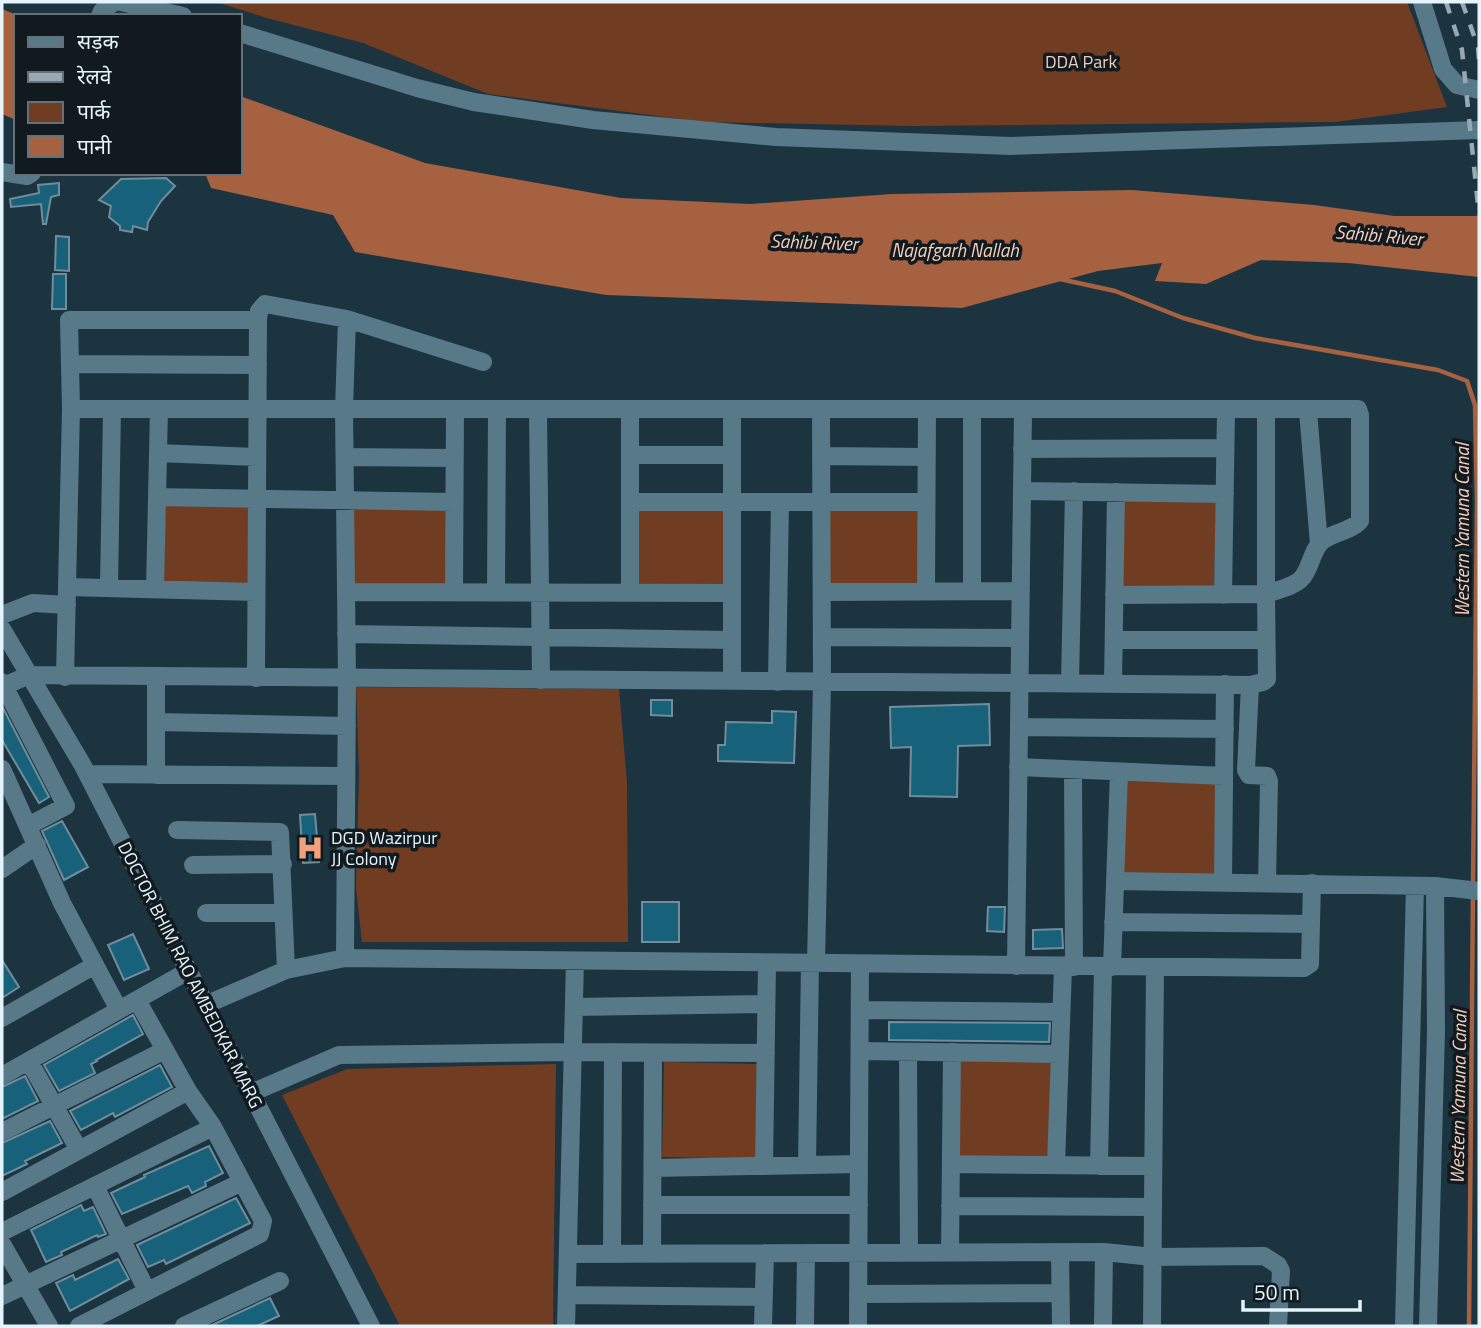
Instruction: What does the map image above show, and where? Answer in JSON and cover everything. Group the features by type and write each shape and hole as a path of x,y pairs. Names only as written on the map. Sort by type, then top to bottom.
{"street":[{"path":"121,2 133,10 166,14"},
{"path":"1422,2 1443,69 1457,85 1479,90"},
{"path":"242,34 417,88 474,102 593,120 776,137 1011,146 1479,130"},
{"path":"256,678 258,311 265,304 347,319 483,362"},
{"path":"65,677 71,409 69,322 71,319 258,320"},
{"path":"345,958 347,679 344,409 347,319"},
{"path":"71,364 258,365"},
{"path":"71,409 1358,410 1360,521 1354,527 1319,544"},
{"path":"109,589 112,409"},
{"path":"155,589 159,409"},
{"path":"454,592 455,409"},
{"path":"496,592 498,410"},
{"path":"538,410 541,680"},
{"path":"629,593 630,410"},
{"path":"732,410 732,681"},
{"path":"807,1165 822,682 821,410"},
{"path":"926,591 927,410"},
{"path":"972,410 972,591"},
{"path":"1016,966 1023,410"},
{"path":"1223,596 1226,411"},
{"path":"29,826 66,806 2,685 29,675 1250,685 1263,682 1267,679 1266,411"},
{"path":"1114,595 1266,594 1299,581 1319,544 1308,411"},
{"path":"1022,449 1225,448"},
{"path":"158,453 257,457"},
{"path":"630,455 732,456"},
{"path":"822,456 926,457"},
{"path":"345,457 454,458"},
{"path":"1022,491 1224,494"},
{"path":"1070,683 1074,491"},
{"path":"1113,684 1116,492"},
{"path":"157,497 454,502"},
{"path":"630,502 926,502"},
{"path":"776,681 780,502"},
{"path":"2,615 33,603 109,589 256,592"},
{"path":"822,592 1021,591"},
{"path":"346,592 732,593"},
{"name":"DOCTOR BHIM RAO AMBEDKAR MARG","path":"2,629 87,774 371,1326"},
{"path":"346,634 732,640"},
{"path":"822,637 1020,638"},
{"path":"1114,640 1266,640"},
{"path":"156,678 156,775"},
{"path":"1223,882 1225,684"},
{"path":"1250,685 1246,770 1249,775 1267,776 1269,780 1267,883"},
{"path":"156,722 346,726"},
{"path":"1019,727 1224,729"},
{"path":"1018,768 1224,776"},
{"path":"2,769 7,793 29,826 62,902 119,1010"},
{"path":"1056,1165 1061,1012 1068,967 1073,770"},
{"path":"1099,1166 1119,772"},
{"path":"87,774 346,776"},
{"path":"177,830 277,831 281,835 286,970"},
{"path":"2,869 37,845"},
{"path":"193,865 283,864"},
{"path":"1115,881 1442,886 1479,891"},
{"path":"205,1005 286,970 345,958 1304,968 1310,964 1312,883"},
{"path":"1404,1326 1415,886"},
{"path":"1428,1326 1442,886"},
{"path":"206,914 282,913"},
{"path":"1113,922 1310,924"},
{"path":"566,1326 575,961"},
{"path":"764,1166 767,963"},
{"path":"858,1326 860,964"},
{"path":"2,1018 95,965"},
{"path":"1152,1326 1155,968"},
{"path":"2,1076 188,971"},
{"path":"79,1326 260,1234 262,1221 213,1127 188,1091 136,1000"},
{"path":"574,1007 766,1004"},
{"path":"860,1010 1061,1012"},
{"path":"2,1132 165,1051"},
{"path":"860,1051 1060,1054"},
{"path":"251,1093 339,1055 573,1052 766,1054"},
{"path":"612,1254 613,1052"},
{"path":"908,1052 909,1253"},
{"path":"950,1253 952,1052"},
{"path":"652,1254 653,1053"},
{"path":"29,1061 79,1150"},
{"path":"2,1192 188,1091"},
{"path":"2,1232 213,1127"},
{"path":"653,1168 859,1164"},
{"path":"951,1164 1153,1166"},
{"path":"2,1296 242,1182"},
{"path":"95,1186 147,1292"},
{"path":"652,1205 859,1205"},
{"path":"950,1206 1152,1207"},
{"path":"2,1244 49,1326"},
{"path":"1060,1252 1060,1326"},
{"path":"568,1254 1104,1252 1153,1257 1264,1256 1278,1265 1281,1271 1278,1326"},
{"path":"1103,1326 1104,1252"},
{"path":"763,1326 765,1253"},
{"path":"805,1326 806,1253"},
{"path":"184,1326 280,1280"},
{"path":"858,1294 1060,1293"},
{"path":"567,1295 764,1297"}],"green space":[{"name":"DDA Park","path":"216,2 1407,2 1447,107 1335,122 913,126 703,122 488,94 363,43"},
{"path":"1123,496 1216,499 1214,592 1120,589"},
{"path":"158,503 253,503 254,586 159,587"},
{"path":"351,504 446,504 447,587 352,588"},
{"path":"729,504 729,588 634,588 633,505"},
{"path":"825,505 920,505 921,588 826,589"},
{"path":"356,687 619,689 627,782 628,942 362,942 356,888 359,772"},
{"path":"1124,779 1218,781 1216,877 1122,875"},
{"path":"958,1059 1053,1061 1051,1156 957,1155"},
{"path":"664,1062 758,1064 756,1159 662,1157"},
{"path":"556,1064 553,1326 400,1326 282,1095 347,1069"}],"water":[{"path":"2,9 14,14 14,119 2,114"},
{"name":"Najafgarh Nallah","path":"242,97 425,163 621,198 750,204 892,194 1132,190 1314,205 1394,216 1479,216 1479,277 1348,263 1261,260 1206,284 1155,281 1162,263 1098,271 962,308 606,295 355,252 333,215 211,188 206,175 242,175"}],"building":[{"path":"166,178 175,186 161,201 148,222 147,230 133,226 132,232 120,230 120,226 109,217 111,206 99,200 121,179"},
{"path":"59,183 59,195 51,197 46,224 43,224 41,204 11,207 10,199 39,193 38,185"},
{"path":"56,236 69,237 69,271 55,270"},
{"path":"53,274 66,274 66,309 52,309"},
{"path":"651,700 672,700 672,716 651,715"},
{"path":"989,704 990,745 958,746 957,797 910,796 911,747 891,748 890,707"},
{"path":"2,706 49,797 39,803 2,740"},
{"path":"772,711 796,712 794,763 718,761 718,745 725,745 726,722 772,723"},
{"path":"315,814 319,862 303,863 300,815"},
{"path":"62,821 88,867 64,880 42,831"},
{"path":"642,902 679,902 679,942 642,942"},
{"path":"988,907 1005,907 1004,932 987,931"},
{"path":"1062,929 1063,948 1033,949 1033,930"},
{"path":"133,934 149,969 124,980 108,945"},
{"path":"2,960 19,987 2,998"},
{"path":"133,1015 143,1034 91,1064 95,1073 59,1091 44,1065"},
{"path":"889,1022 1050,1023 1049,1042 889,1040"},
{"path":"160,1065 172,1087 115,1117 113,1113 81,1130 70,1111"},
{"path":"25,1076 38,1101 2,1119 2,1087"},
{"path":"50,1121 62,1143 2,1176 2,1143"},
{"path":"209,1146 223,1173 205,1182 206,1186 192,1193 188,1186 122,1214 111,1193"},
{"path":"236,1198 250,1223 166,1264 164,1260 148,1267 137,1245"},
{"path":"81,1205 84,1211 93,1207 106,1234 97,1235 46,1262 31,1230"},
{"path":"118,1259 129,1279 70,1311 56,1283 73,1275 75,1280"},
{"path":"270,1298 279,1316 257,1326 210,1326"}],"waterway":[{"name":"Western Yamuna Canal","path":"1060,279 1115,291 1183,318 1255,338 1438,370 1467,381 1475,405 1477,502 1473,884"},
{"name":"Western Yamuna Canal","path":"1469,1326 1473,893"}],"railway":[{"path":"1446,2 1462,50 1479,215"},
{"path":"1462,2 1478,47 1479,60"}],"place":[{"name":"DGD Wazirpur JJ Colony","path":"310,848"}],"water label":[{"name":"Sahibi River","path":"1379,235"},
{"name":"Sahibi River","path":"814,242"}]}
